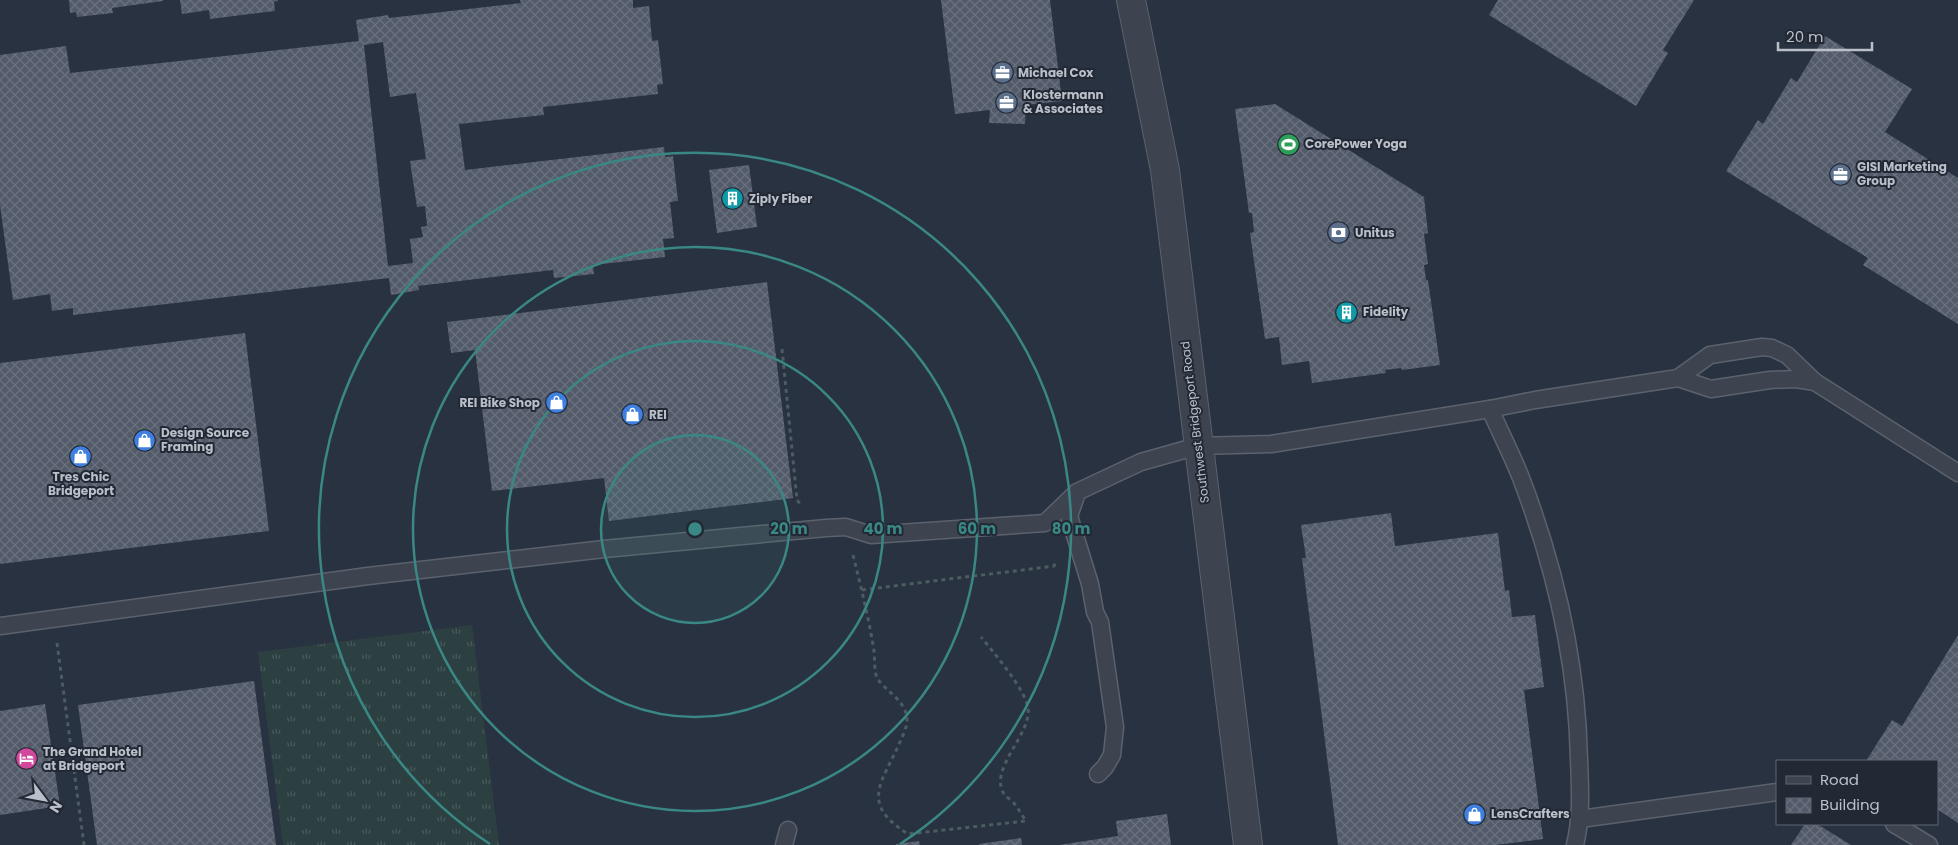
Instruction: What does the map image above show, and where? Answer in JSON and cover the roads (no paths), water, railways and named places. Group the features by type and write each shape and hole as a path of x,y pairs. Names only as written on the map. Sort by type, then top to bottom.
{"street":[{"name":"Southwest Bridgeport Road","path":"1131,0 1165,170 1248,845"}],"lane":[{"path":"0,626 368,576 604,549 826,528 846,527 871,535 1045,523 1077,492 1141,462 1198,446 1271,444 1678,378 1710,355 1762,347 1772,348 1787,355 1815,382 1958,473"},
{"path":"1678,378 1711,389 1770,380 1796,379 1815,382"},
{"path":"1490,409 1521,479 1548,561 1568,646 1578,734 1580,819 1575,845"},
{"path":"1077,492 1069,516 1074,538 1090,584 1095,612 1100,622 1116,727 1112,755 1106,767 1098,774"},
{"path":"1580,819 1776,792"},
{"path":"1896,825 1929,845"}],"place":[{"name":"Michael Cox","path":"1002,73"},
{"name":"Klostermann & Associates","path":"1007,102"},
{"name":"CorePower Yoga","path":"1289,144"},
{"name":"GISI Marketing Group","path":"1841,174"},
{"name":"Ziply Fiber","path":"733,199"},
{"name":"Unitus","path":"1339,233"},
{"name":"Fidelity","path":"1347,312"},
{"name":"REI Bike Shop","path":"556,403"},
{"name":"REI","path":"633,415"},
{"name":"Design Source Framing","path":"145,440"},
{"name":"Tres Chic Bridgeport","path":"81,456"},
{"name":"The Grand Hotel at Bridgeport","path":"27,759"},
{"name":"LensCrafters","path":"1475,814"}]}
